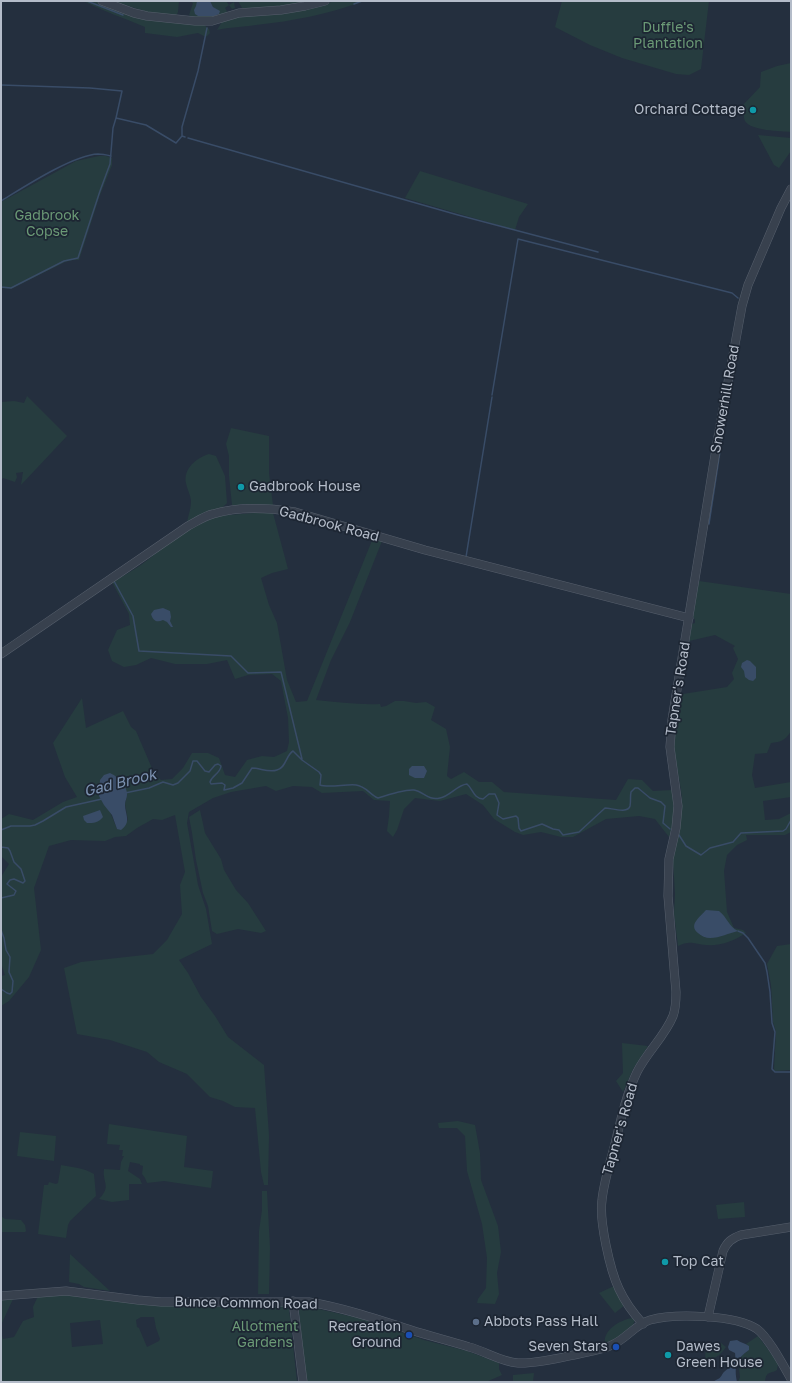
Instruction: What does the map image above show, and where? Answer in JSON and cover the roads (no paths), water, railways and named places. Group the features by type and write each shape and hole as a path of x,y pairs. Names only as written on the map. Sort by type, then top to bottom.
{"street":[{"path":"102,1 134,13 147,16 195,21 212,21 239,13 281,10 325,1"},
{"name":"Snowerhill Road","path":"689,618 718,437 742,306 748,285 781,208 791,189"},
{"name":"Gadbrook Road","path":"1,654 188,526 212,514 230,510 270,509 295,512 425,550 689,618"},
{"name":"Tapner's Road","path":"642,1324 618,1288 602,1224 602,1201 622,1114 631,1085 644,1060 669,1023 673,1015 675,1005 676,992 668,911 668,879 669,859 676,828 678,806 670,747 670,735 689,618"},
{"path":"708,1317 723,1251 728,1242 741,1235 791,1227"},
{"name":"Bunce Common Road","path":"1,1296 66,1291 161,1302 309,1302 363,1314 472,1348 510,1362 518,1363 556,1358 605,1348 613,1345 642,1324"},
{"path":"293,1302 303,1382"},
{"path":"642,1324 650,1320 662,1318 708,1317 740,1322 758,1330 764,1336 791,1379"}],"water":[{"path":"197,1 210,1 213,7 220,11 219,14 214,16 198,16 195,14 194,10"},
{"path":"163,608 170,611 170,621 173,627 163,620 156,621 153,618 151,614 154,610"},
{"path":"747,660 756,667 756,678 753,681 745,677 744,671 741,667 742,663"},
{"path":"412,766 424,766 427,771 424,778 415,778 409,775 409,769"},
{"path":"110,773 122,782 127,792 125,808 127,821 121,830 117,829 112,815 99,796 100,780 104,775"},
{"path":"100,810 103,817 98,822 87,823 84,820 83,816"},
{"path":"706,910 719,911 732,927 738,931 714,938 707,938 701,935 695,930 694,927 698,918"},
{"path":"737,1340 749,1346 749,1350 737,1363 737,1382 713,1382 720,1378 734,1362 735,1353 729,1350 728,1347 730,1341"}],"waterway":[{"path":"87,1 123,15"},
{"path":"354,4 362,1"},
{"path":"182,136 182,127 198,71 207,28"},
{"path":"1,85 90,88 122,91 116,118 146,125 176,143 182,136 185,137"},
{"path":"1,287 11,288 64,261 78,258 110,164 113,128 116,118"},
{"path":"188,138 458,215 598,252"},
{"path":"1,201 35,180 76,160 98,154 111,156"},
{"path":"492,395 518,239 732,293 738,298"},
{"path":"466,557 492,397"},
{"path":"709,524 724,425"},
{"path":"114,581 133,616 139,651 231,656 248,673 281,672 302,759"},
{"name":"Gad Brook","path":"125,793 149,788 163,782 173,785 178,783 190,771 193,761 197,761 205,771 209,772 215,765 218,764 221,766 219,771 211,780 211,784 222,783 225,785 224,790 233,788 242,783 252,768 271,771 280,769 293,751 302,760 319,772 321,775 320,785 356,785 378,798 396,792 414,790 436,799 444,797 460,786 467,784 477,797 483,799 489,794 495,794 499,803 497,815 503,819 516,816 518,818 519,828 521,831 542,824 559,830 563,835 579,832 605,808 619,810 626,810 629,808 631,792 635,788 638,788 650,798 661,802 665,806 663,823 670,829"},
{"name":"Gad Brook","path":"1,830 11,826 35,825 66,807 102,799"},
{"name":"Gad Brook","path":"679,835 686,846 701,855 710,848 733,842 741,833 783,831 786,829 791,820"},
{"name":"Gad Brook","path":"1,847 8,848 14,862 21,869 25,881 23,883 14,879 10,880 7,884 16,891 14,895 1,898"},
{"name":"Gad Brook","path":"1,930 6,950 10,957 9,972 13,981 12,992 10,994 1,989"},
{"path":"738,931 743,933 748,938 765,963 770,992 772,1023 775,1032 772,1069 775,1072 791,1072"}],"place":[{"name":"Orchard Cottage","path":"753,110"},
{"name":"Gadbrook House","path":"241,487"},
{"name":"Top Cat","path":"665,1262"},
{"name":"Abbots Pass Hall","path":"476,1322"},
{"name":"Recreation Ground","path":"409,1335"},
{"name":"Seven Stars","path":"616,1347"},
{"name":"Dawes Green House","path":"668,1355"}],"park label":[{"name":"Duffle's Plantation","path":"668,36"},
{"name":"Gadbrook Copse","path":"47,224"},
{"name":"Allotment Gardens","path":"265,1336"}]}
